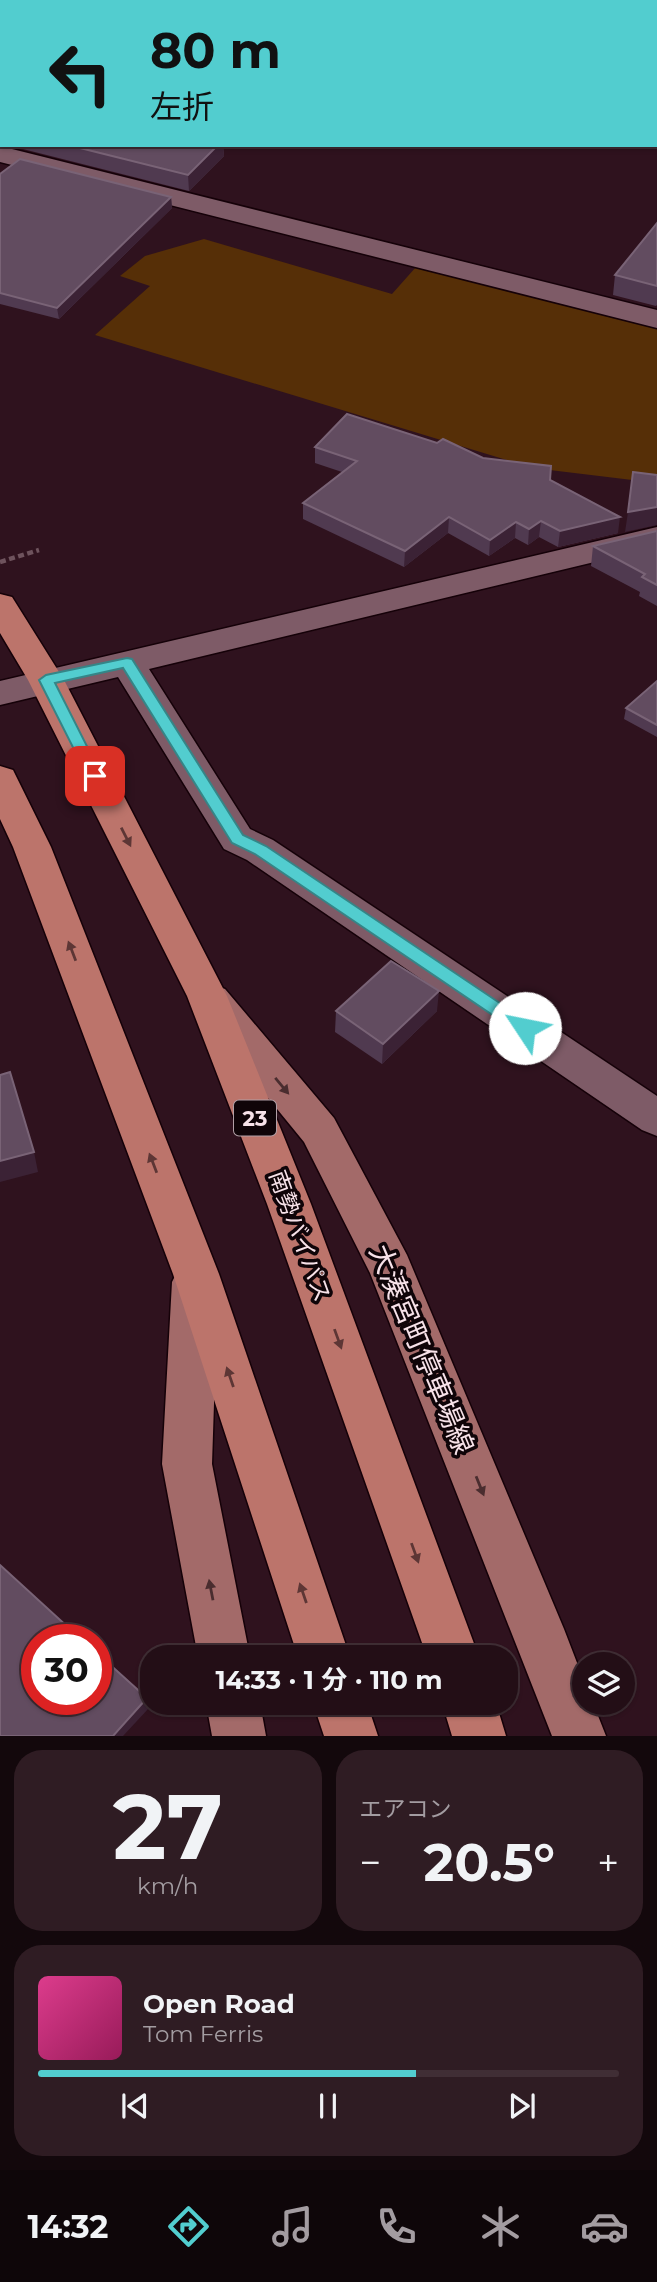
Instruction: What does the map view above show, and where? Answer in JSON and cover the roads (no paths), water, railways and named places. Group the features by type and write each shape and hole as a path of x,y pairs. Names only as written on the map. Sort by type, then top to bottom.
{"highway":[{"name":"南勢バイパス","path":"0,605 46,680 207,996 289,1204 449,1645"},
{"path":"0,779 32,847 196,1274 320,1645"},
{"path":"344,1715 351,1736"},
{"path":"473,1715 479,1736"}],"main road":[{"name":"大湊宮町停車場線","path":"207,996 319,1130 391,1269 579,1736"},
{"path":"196,1274 187,1464 222,1645"},
{"path":"235,1715 239,1736"}],"street":[{"path":"0,154 657,319"},
{"path":"0,693 657,537"},
{"path":"127,663 237,839 260,850 657,1118"}]}
